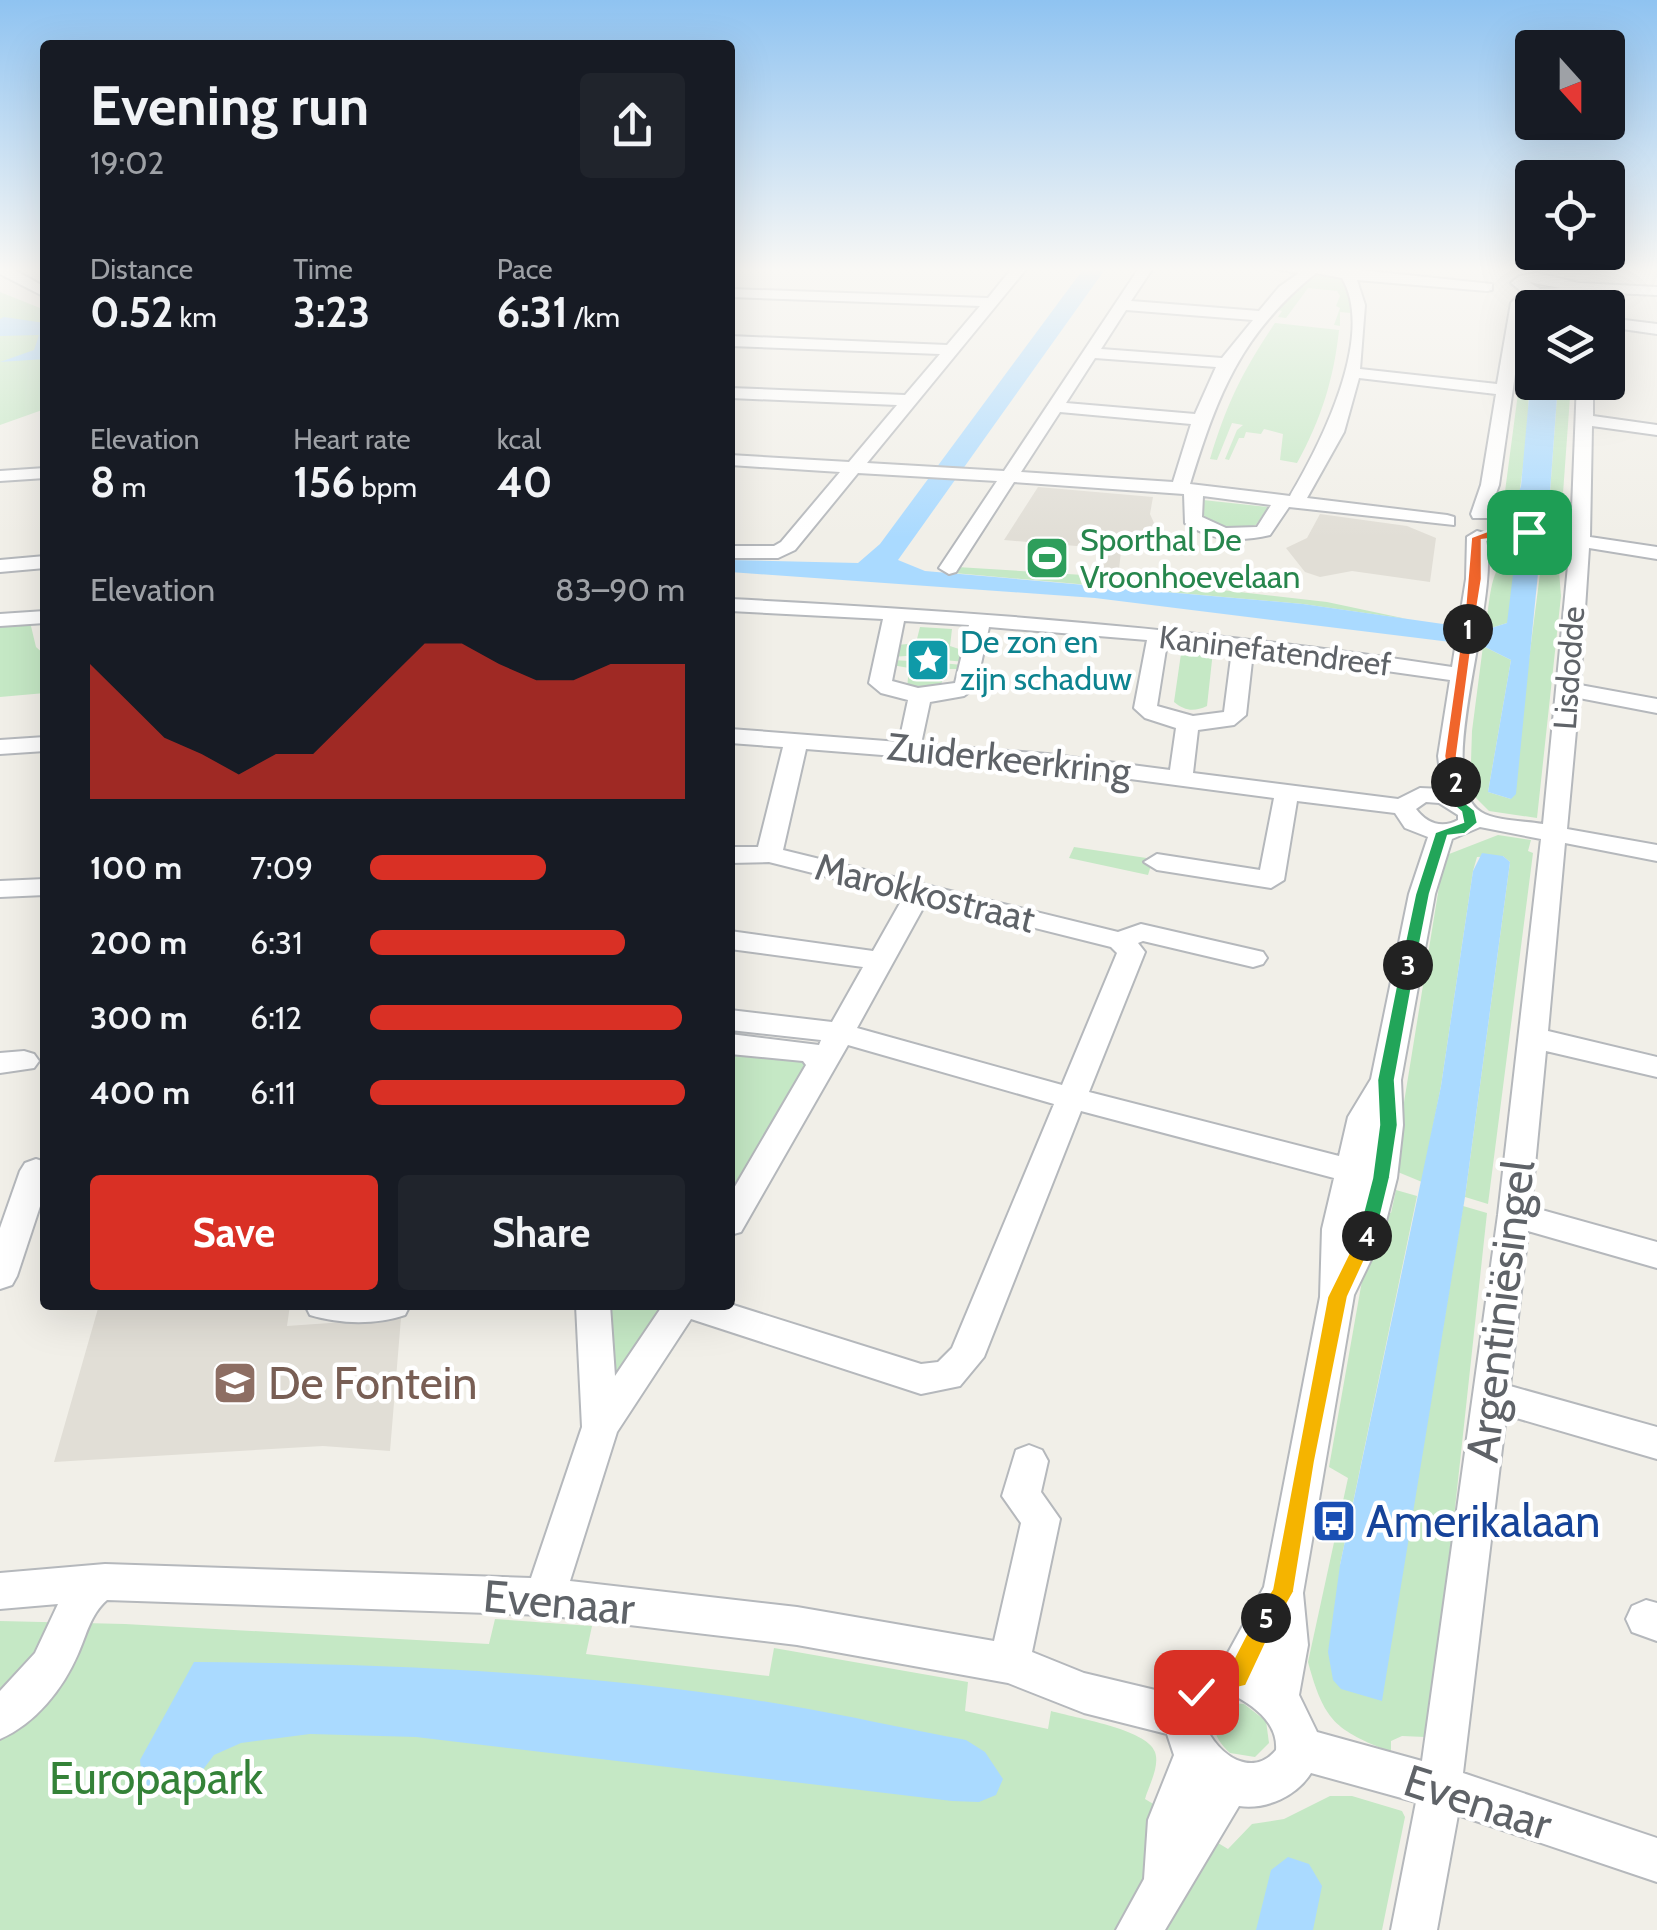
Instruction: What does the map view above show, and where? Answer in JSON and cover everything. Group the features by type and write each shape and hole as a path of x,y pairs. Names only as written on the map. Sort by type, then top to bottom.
{"street":[{"path":"735,552 778,552 788,546 942,358"},
{"path":"949,568 1087,358"},
{"path":"1153,358 1226,364"},
{"path":"1230,358 1201,420 1187,488 1192,519 1208,529 1228,533 1263,531 1290,499 1335,432 1353,374 1354,358"},
{"path":"1480,514 1490,485 1508,358"},
{"path":"1353,374 1502,390"},
{"path":"735,393 908,400"},
{"name":"Lisdodde","path":"1552,833 1569,690 1584,400"},
{"path":"1054,407 1201,420"},
{"path":"1583,420 1657,430"},
{"path":"735,460 912,468 1187,488 1447,521 1458,532 1477,537 1495,536 1503,529 1657,553"},
{"path":"0,476 40,473"},
{"path":"1447,521 1458,514 1480,514 1499,522 1503,529"},
{"path":"1422,822 1460,830 1450,756 1476,579 1477,537"},
{"path":"0,566 40,562"},
{"name":"Kaninefatendreef","path":"735,605 1158,636 1460,675"},
{"path":"895,614 880,684 895,691 920,694 945,695 965,687 980,622"},
{"path":"0,620 40,617"},
{"path":"1158,636 1145,708 1159,716 1188,722 1215,722 1235,715 1243,645"},
{"path":"1569,690 1657,706"},
{"path":"910,748 920,694"},
{"path":"1181,776 1188,722"},
{"name":"Zuiderkeerkring","path":"735,736 910,748 1181,776 1287,790 1422,822"},
{"path":"768,854 796,740"},
{"path":"0,748 40,744"},
{"path":"1157,862 1271,880 1287,790"},
{"path":"1338,1297 1366,1237 1381,1178 1388,1125 1386,1080 1422,894 1422,822 1413,797 1552,833 1657,854"},
{"name":"Argentiniësingel","path":"1414,1930 1439,1787 1514,1215 1552,833"},
{"name":"Marokkostraat","path":"735,854 768,854 1120,941 1140,932 1253,958"},
{"path":"0,889 40,887"},
{"path":"819,1058 829,1053 846,1025 920,891"},
{"path":"735,941 882,961"},
{"path":"707,1310 921,1379 947,1376 966,1357 1073,1098 1131,952 1120,941"},
{"path":"735,1020 846,1025 1073,1098 1381,1178"},
{"path":"1530,1038 1657,1067"},
{"path":"735,1044 810,1052 819,1058 820,1065 735,1214"},
{"path":"1278,1698 1288,1645 1283,1592 1304,1462 1338,1297 1338,1229 1363,1117 1386,1080"},
{"path":"0,1276 36,1171"},
{"path":"1514,1215 1657,1255"},
{"path":"593,1310 600,1426"},
{"path":"546,1597 600,1426 679,1310"},
{"path":"1490,1396 1657,1444"},
{"path":"1009,1663 1042,1519 1021,1496 1030,1461"},
{"path":"0,1718 54,1661 82,1596 106,1582"},
{"name":"Evenaar","path":"0,1591 106,1582 546,1597 797,1626 1009,1663 1084,1693 1204,1752"},
{"path":"1237,1678 1283,1592"},
{"path":"1140,1930 1166,1884 1204,1752 1196,1692 1208,1683 1237,1678 1252,1680 1278,1698 1294,1722 1297,1748 1281,1776 1248,1786 1204,1752"},
{"name":"Evenaar","path":"1297,1748 1439,1787 1657,1860"}],"shaded area":[{"path":"1038,487 1153,497 1150,514 1154,523 1179,540 1160,549 1122,543 1118,578 1099,576 1101,548 1004,540"},
{"path":"1320,514 1407,526 1436,538 1430,582 1352,571 1320,577 1305,572 1286,548 1307,538"},
{"name":"De Fontein","path":"98,1310 289,1310 287,1326 401,1318 390,1451 323,1446 54,1462"}],"green space":[{"path":"0,358 40,358 40,411 0,425"},
{"path":"1252,358 1335,358 1325,398 1297,463 1280,460 1283,434 1264,429 1261,434 1246,432 1229,460 1225,459 1243,425 1232,423 1217,460 1210,459 1236,388"},
{"path":"1517,400 1528,400 1519,497 1549,506 1557,400 1570,400 1561,521 1570,523 1568,531 1538,526 1504,499"},
{"path":"1203,500 1268,507 1256,525 1233,528 1199,516"},
{"path":"1538,543 1557,545 1561,596 1537,818 1489,811 1470,792 1472,731 1483,646 1511,660 1488,792 1511,799 1542,558 1507,623 1485,630 1492,586 1501,563 1521,548"},
{"path":"957,567 1099,576 1327,602 1407,619 1303,604 954,573"},
{"path":"30,622 40,651 40,693 0,697 0,625"},
{"path":"920,627 952,629 950,646 965,651 966,662 943,660 933,654 892,657 898,645 916,643"},
{"path":"1182,647 1213,651 1207,706 1202,708 1190,710 1174,702"},
{"path":"891,660 911,661 923,668 942,663 962,665 961,669 946,669 939,691 907,688 909,668 892,665"},
{"path":"1498,835 1531,840 1528,851 1533,853 1488,1204 1465,1197 1510,862 1503,856 1477,857 1473,871 1441,1086 1422,1182 1393,1170 1444,856"},
{"path":"1074,847 1153,859 1148,875 1069,858"},
{"path":"735,1052 795,1058 809,1065 735,1199"},
{"path":"1396,1190 1417,1196 1340,1565 1381,1701 1463,1206 1487,1213 1447,1582 1425,1737 1402,1736 1391,1741 1391,1752 1357,1737 1335,1721 1320,1698 1308,1662 1348,1478 1329,1467 1363,1275 1386,1212 1391,1213"},
{"path":"607,1310 658,1310 661,1320 619,1384 602,1382"},
{"name":"Europapark","path":"495,1619 592,1626 586,1654 769,1676 774,1648 968,1682 965,1711 1048,1729 1051,1711 1125,1731 1149,1744 1155,1752 1155,1769 1145,1799 1228,1849 1252,1824 1284,1819 1330,1796 1352,1796 1402,1811 1405,1817 1382,1930 0,1930 0,1621 489,1644"},
{"path":"1231,1703 1244,1704 1266,1721 1269,1743 1255,1757 1230,1753 1216,1734 1215,1720"}],"water":[{"path":"11,358 40,358 40,359 0,362"},
{"path":"1017,358 1042,358 898,560 925,571 1303,604 1485,630 1507,623 1516,550 1540,553 1516,794 1511,799 1488,792 1511,660 1483,646 1095,598 735,572 735,560 858,563 880,544"},
{"path":"1529,400 1557,400 1548,516 1521,514 1514,505 1521,486"},
{"path":"1482,853 1503,856 1510,862 1465,1197 1382,1701 1341,1689 1333,1680 1328,1652 1340,1565 1441,1086 1473,871"},
{"path":"194,1662 491,1672 713,1694 966,1740 985,1752 1003,1779 996,1795 979,1802 952,1801 416,1737 310,1734 241,1743 214,1755 193,1783 155,1794 142,1781 140,1760"},
{"path":"1288,1857 1309,1864 1322,1886 1313,1930 1256,1930 1271,1870"}],"place":[{"name":"Sporthal De Vroonhoevelaan","path":"1047,558"},
{"name":"De zon en zijn schaduw","path":"928,660"},
{"name":"De Fontein","path":"235,1383"},
{"name":"Amerikalaan","path":"1334,1521"}],"route":[{"path":"1196,1692 1222,1678 1237,1678 1260,1628 1283,1592 1304,1462 1338,1297 1366,1237 1381,1178 1388,1125 1386,1080 1422,894 1442,832 1460,830 1471,818 1468,810 1455,801 1450,756 1476,579 1477,537 1495,536 1503,529 1529,532"}]}
